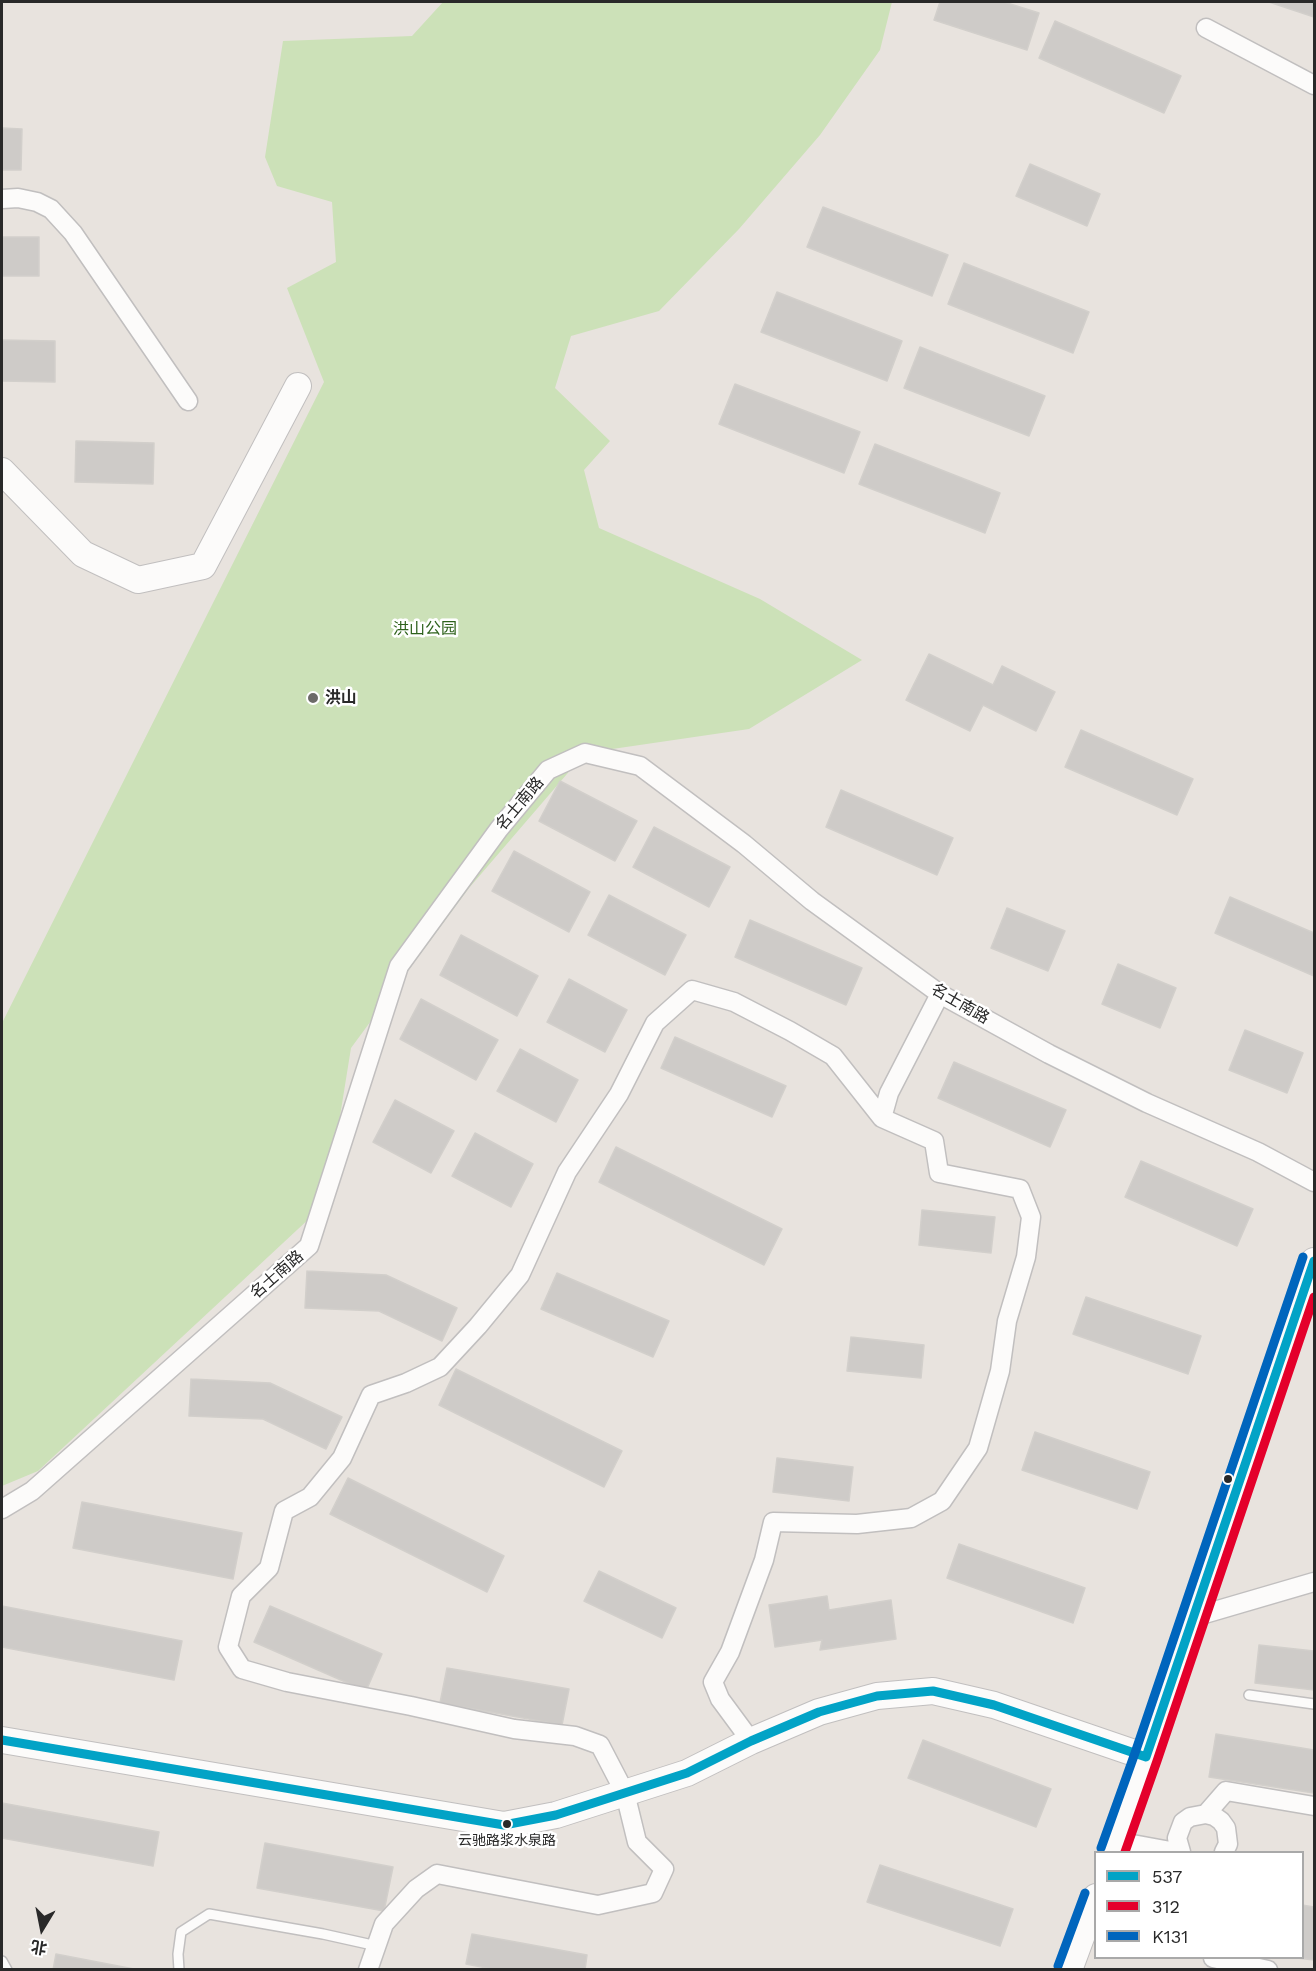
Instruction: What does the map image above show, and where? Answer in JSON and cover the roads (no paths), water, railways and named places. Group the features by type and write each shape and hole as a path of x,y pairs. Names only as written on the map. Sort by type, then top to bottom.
{"street":[{"path":"1206,28 1314,85"},
{"path":"2,198 18,198 37,202 51,209 73,232 188,400"},
{"path":"2,471 83,554 138,580 203,566 298,386"},
{"name":"名士南路","path":"2,1509 32,1491 309,1246 399,966 499,829 548,770 585,753 640,766 744,844 812,901 940,994 1049,1054 1147,1103 1258,1152 1314,1182"},
{"path":"368,1970 384,1924 416,1889 437,1874 598,1905 653,1893 663,1869 637,1842 625,1793 600,1745 575,1736 514,1729 287,1682 242,1669 228,1647 241,1596 269,1568 284,1511 310,1497 342,1458 370,1395 406,1383 440,1367 520,1275 567,1172 619,1094 655,1023 692,990 734,1002 833,1056 882,1118 934,1141 939,1173 1020,1189 1031,1217 1026,1257 1007,1321 1000,1371 978,1448 942,1501 911,1518 857,1524 773,1522 764,1560 730,1652 713,1682 720,1699 751,1741"},
{"path":"882,1118 889,1093 940,994"},
{"path":"1164,1851 1114,1847 1314,1261"},
{"path":"1194,1617 1314,1582"},
{"path":"2,1740 504,1825 556,1815 687,1773 751,1741 819,1712 877,1696 933,1691 994,1705 1146,1757"},
{"path":"1206,1814 1226,1791 1314,1806"},
{"path":"1181,1851 1177,1838 1183,1822 1190,1817 1206,1814 1221,1821 1226,1828 1228,1844 1224,1851"},
{"path":"1069,1970 1094,1900"},
{"path":"1218,1959 1268,1970"}],"lane":[{"path":"1249,1695 1314,1704"},
{"path":"179,1970 178,1954 181,1932 209,1914 377,1946"},
{"path":"2,1960 7,1970"}],"place":[{"name":"洪山","path":"313,698"},
{"name":"云驰路浆水泉路","path":"507,1824"}],"park label":[{"name":"洪山公园","path":"425,629"}]}
